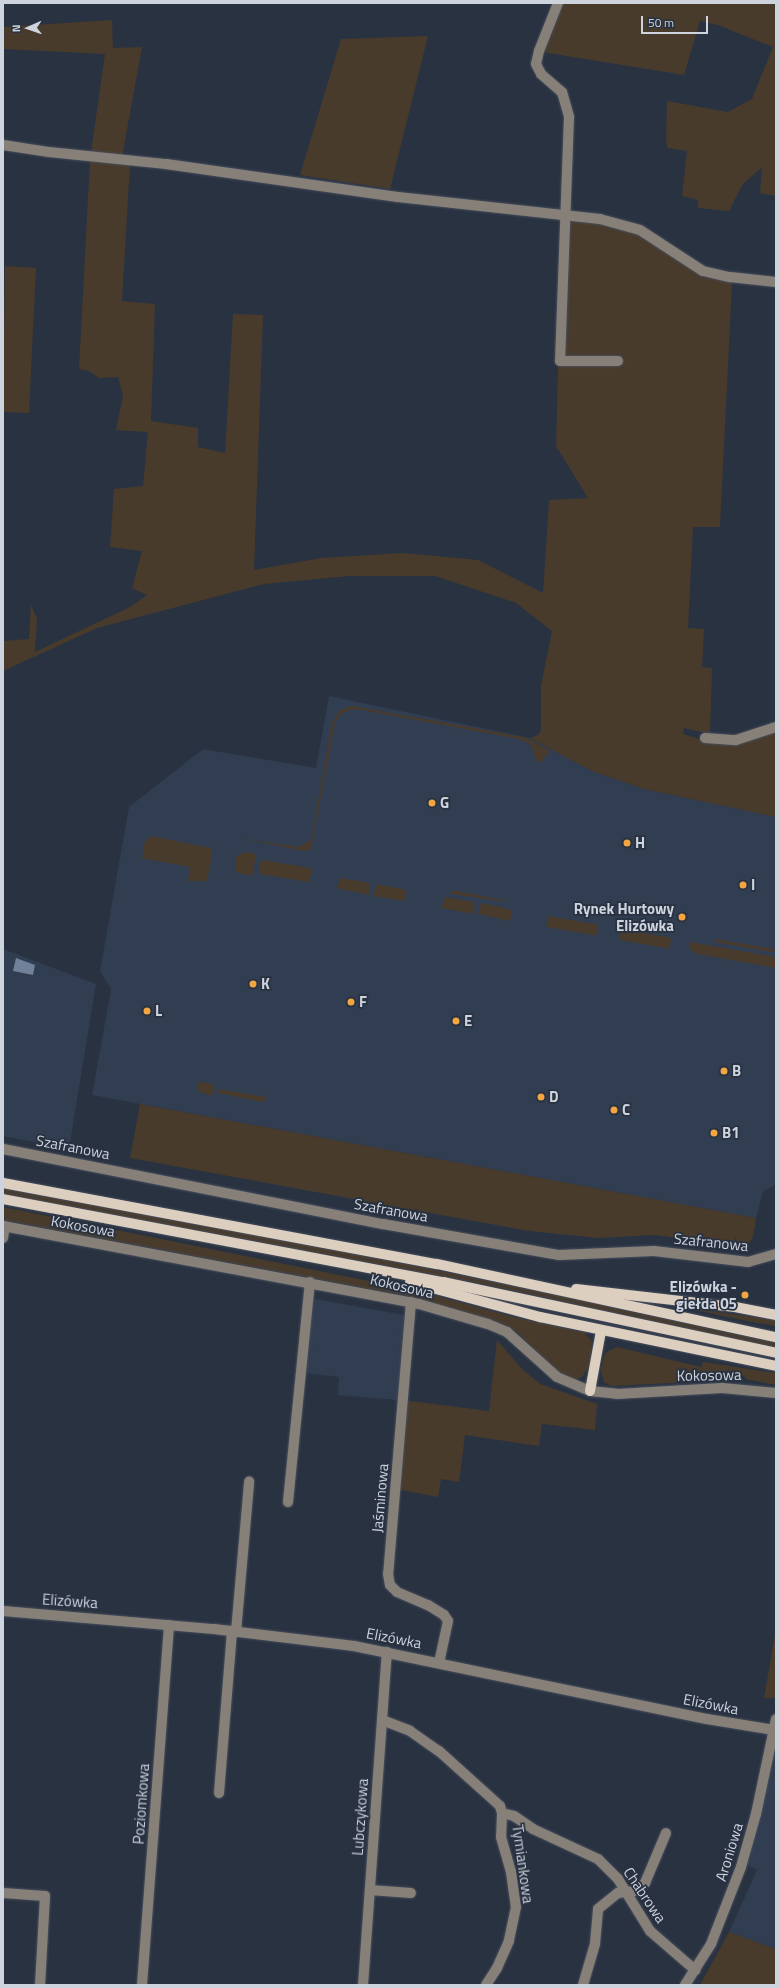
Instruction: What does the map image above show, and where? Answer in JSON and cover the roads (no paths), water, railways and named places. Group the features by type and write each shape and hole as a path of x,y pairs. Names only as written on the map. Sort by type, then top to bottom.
{"main road":[{"path":"3,1183 437,1264 776,1337"},
{"path":"3,1199 385,1271 776,1353"},
{"path":"385,1271 413,1282 467,1298 601,1331 776,1366"},
{"path":"538,1286 609,1292 776,1315"},
{"path":"590,1391 601,1331"}],"street":[{"path":"558,3 539,51 536,64 541,74 562,92 567,106 569,155 565,214 560,361 618,361"},
{"path":"3,144 398,197 600,219 634,228 686,262 710,273 776,282"},
{"path":"705,738 736,740 776,727"},
{"name":"Szafranowa","path":"3,1149 382,1224 559,1255 654,1251 748,1262 776,1254"},
{"path":"3,1238 4,1226"},
{"name":"Kokosowa","path":"4,1226 310,1282 410,1302 488,1324 507,1332 557,1378 590,1391 617,1394 714,1388 776,1393"},
{"path":"288,1502 310,1282"},
{"name":"Jaśminowa","path":"410,1302 388,1574 390,1585 397,1592 428,1605 444,1615 448,1621 439,1663"},
{"path":"219,1793 249,1482"},
{"name":"Elizówka","path":"3,1611 234,1631 387,1652 574,1693 774,1730"},
{"name":"Poziomkowa","path":"142,1985 169,1625"},
{"name":"Lubczykowa","path":"363,1985 387,1652"},
{"name":"Aroniowa","path":"685,1985 718,1930 743,1862 776,1719"},
{"path":"382,1720 410,1731 439,1750 500,1806 502,1813"},
{"name":"Chabrowa","path":"502,1813 514,1816 533,1829 598,1859 618,1879 650,1931 695,1970"},
{"name":"Tymiankowa","path":"486,1985 504,1955 515,1918 511,1872 501,1837 502,1813"},
{"path":"583,1985 595,1944 598,1909 618,1893 634,1891 645,1883 666,1833"},
{"path":"370,1890 411,1893"},
{"path":"3,1892 45,1896 40,1985"}],"place":[{"name":"G","path":"432,803"},
{"name":"H","path":"627,843"},
{"name":"I","path":"743,885"},
{"name":"Rynek Hurtowy Elizówka","path":"682,917"},
{"name":"K","path":"253,984"},
{"name":"F","path":"351,1002"},
{"name":"L","path":"147,1011"},
{"name":"E","path":"456,1021"},
{"name":"B","path":"724,1071"},
{"name":"D","path":"541,1097"},
{"name":"C","path":"614,1110"},
{"name":"B1","path":"714,1133"},
{"name":"Elizówka - giełda 05","path":"745,1295"}]}
